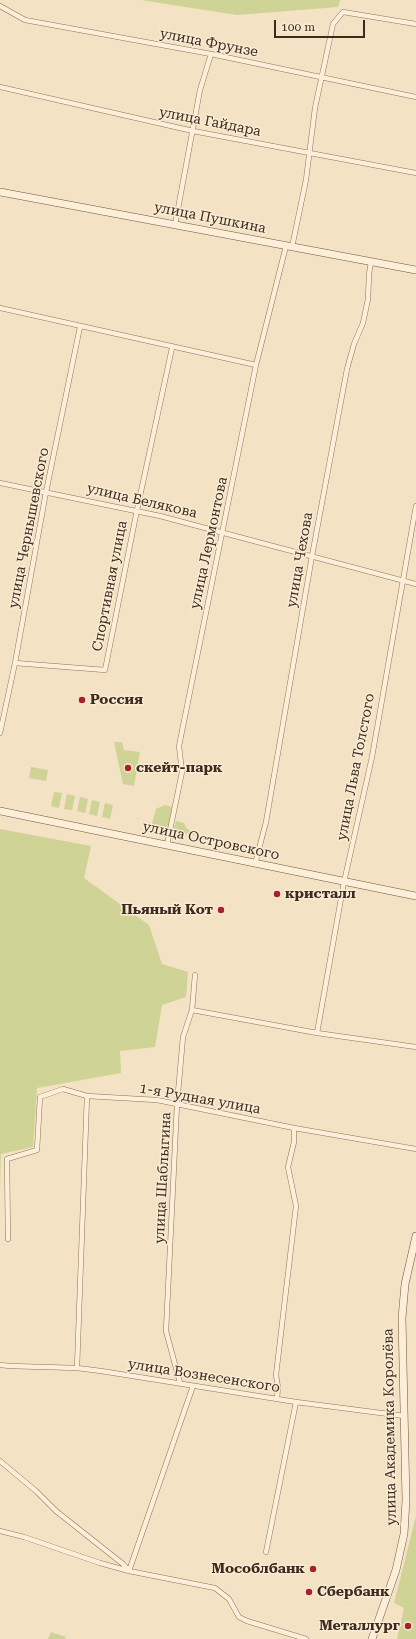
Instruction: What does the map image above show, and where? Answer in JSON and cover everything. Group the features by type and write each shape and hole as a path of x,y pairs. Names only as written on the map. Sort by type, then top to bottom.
{"street":[{"path":"0,0 0,6"},
{"name":"улица Фрунзе","path":"0,6 26,20 211,54 416,97"},
{"name":"улица Лермонтова","path":"166,845 182,772 179,746 222,531 256,365 306,180 315,108 333,24 343,12 416,24"},
{"path":"175,225 200,90 211,54"},
{"name":"улица Гайдара","path":"0,87 193,131 416,172"},
{"name":"улица Пушкина","path":"0,192 416,270"},
{"name":"улица Чехова","path":"255,864 266,822 312,556 347,369 354,344 363,323 368,299 371,262"},
{"path":"0,308 172,348 256,365"},
{"name":"улица Чернышевского","path":"0,733 15,663 46,492 80,327"},
{"name":"Спортивная улица","path":"15,663 105,670 137,510 172,348"},
{"name":"улица Белякова","path":"0,483 137,510 222,531 416,584"},
{"name":"улица Льва Толстого","path":"318,1033 344,882 372,757 416,506"},
{"name":"улица Островского","path":"0,811 416,896"},
{"name":"улица Шаблыгина","path":"180,1383 166,1332 177,1104 182,1037 192,1010 195,975"},
{"path":"192,1010 318,1033 416,1046"},
{"name":"1-я Рудная улица","path":"8,1239 7,1159 37,1150 40,1097 64,1089 87,1096 157,1100 294,1128 416,1149"},
{"path":"77,1368 87,1096"},
{"path":"277,1399 278,1387 276,1375 296,1206 288,1167 294,1142 294,1128"},
{"name":"улица Академика Королёва","path":"372,1639 396,1570 404,1534 406,1500 403,1304 405,1284 416,1236"},
{"name":"улица Вознесенского","path":"0,1365 77,1368 296,1402 404,1416"},
{"path":"129,1571 193,1386"},
{"path":"266,1552 296,1402"},
{"path":"0,1461 26,1482 56,1511 123,1564 129,1571"},
{"path":"0,1531 24,1537 100,1563 129,1571 215,1588 229,1599 239,1617 247,1621 306,1639"}],"green space":[{"path":"141,0 340,0 338,7 237,15"},
{"name":"скейт-парк","path":"114,742 122,742 124,750 140,752 134,786 123,784"},
{"path":"31,767 48,770 46,781 29,778"},
{"path":"54,792 62,793 59,808 51,806"},
{"path":"67,794 75,796 72,810 64,809"},
{"path":"80,797 88,799 85,813 77,811"},
{"path":"92,800 100,802 97,816 89,814"},
{"path":"105,803 113,805 110,819 102,817"},
{"path":"165,805 173,807 168,831 151,827 156,809"},
{"path":"176,821 184,823 187,829 198,833 196,835 173,831"},
{"path":"0,829 91,846 84,878 149,925 162,964 188,972 186,997 162,1005 155,1047 120,1051 121,1073 37,1088 33,1147 1,1154 0,1189"},
{"path":"416,1516 416,1639 397,1639 404,1608 394,1603"},
{"path":"51,1632 66,1637 65,1639 48,1639"}],"place":[{"name":"Россия","path":"82,700"},
{"name":"скейт-парк","path":"128,768"},
{"name":"кристалл","path":"277,894"},
{"name":"Пьяный Кот","path":"221,910"},
{"name":"Мособлбанк","path":"313,1569"},
{"name":"Сбербанк","path":"309,1592"},
{"name":"Металлург","path":"408,1626"}]}
